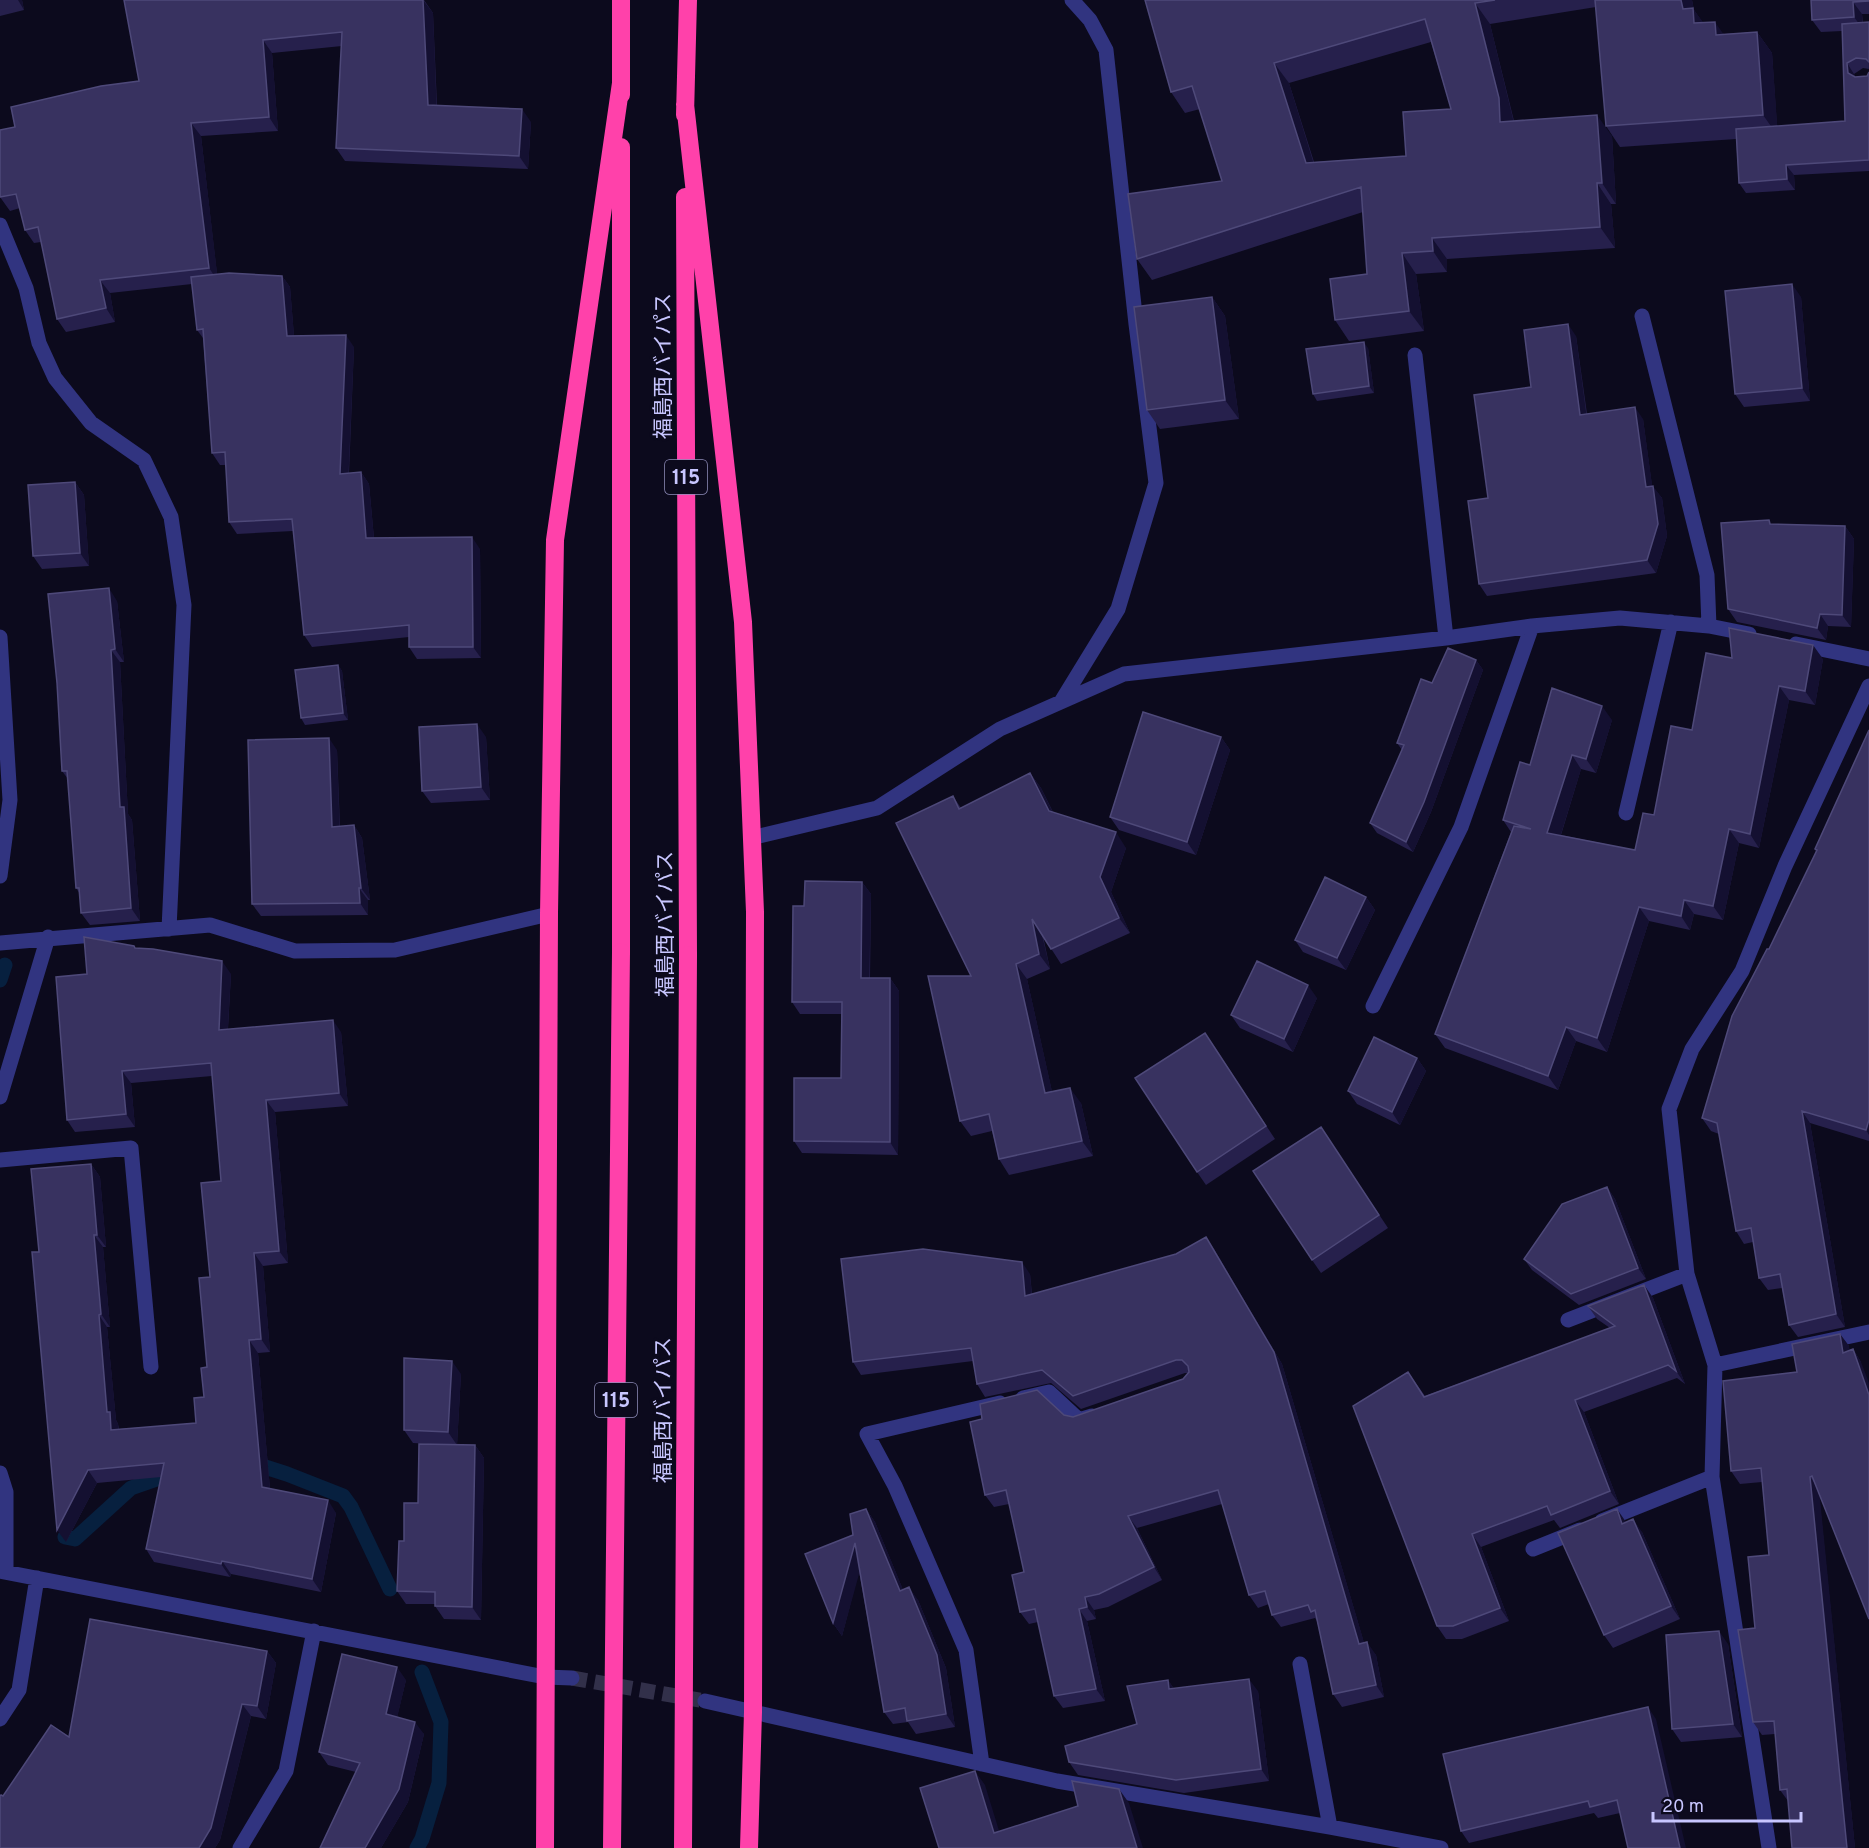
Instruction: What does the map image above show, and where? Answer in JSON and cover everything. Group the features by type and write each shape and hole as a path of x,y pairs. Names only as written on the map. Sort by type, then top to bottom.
{"highway":[{"name":"福島西バイパス","path":"612,1848 621,952 621,0"},
{"name":"福島西バイパス","path":"683,1848 688,955 685,104 688,0"},
{"path":"544,1848 549,914 555,540 621,83"},
{"path":"685,104 743,622 755,912 753,1712 749,1848"}],"street":[{"path":"1061,702 1118,609 1156,483 1106,50 1089,20 1072,0"},
{"path":"0,225 26,288 39,343 55,378 91,423 144,460 171,517 184,605 169,929"},
{"path":"1642,316 1707,575 1709,626"},
{"path":"1415,355 1446,638"},
{"path":"752,838 877,808 1000,729 1124,674 1446,638 1532,626 1620,618 1709,626 1869,659"},
{"path":"1626,813 1671,622"},
{"path":"1373,1005 1461,827 1532,626"},
{"path":"0,637 10,800 0,876"},
{"path":"1769,1848 1712,1477 1715,1365 1687,1274 1669,1109 1692,1049 1742,971 1785,866 1869,686"},
{"path":"0,943 48,937 210,925 295,951 395,950 549,914"},
{"path":"0,1097 48,937"},
{"path":"0,1160 131,1148 152,1367"},
{"path":"1568,1320 1687,1274"},
{"path":"1715,1365 1869,1332"},
{"path":"982,1764 966,1650 895,1486 867,1434 1049,1392 1079,1420 1101,1413"},
{"path":"0,1473 6,1492 3,1571 545,1677 572,1678"},
{"path":"1533,1550 1712,1477"},
{"path":"0,1719 19,1690 38,1578"},
{"path":"240,1848 286,1771 314,1631"},
{"path":"1300,1665 1330,1827"},
{"path":"705,1701 1057,1781 1441,1848"}],"building":[{"path":"124,0 423,0 428,105 522,109 519,156 336,148 342,32 263,40 269,117 191,123 209,268 100,280 106,308 57,319 38,227 25,230 16,194 0,197 0,130 15,127 11,107 101,86 139,81"},
{"path":"1145,0 1495,0 1475,3 1499,98 1500,122 1597,115 1602,183 1597,183 1600,227 1432,238 1433,251 1402,253 1409,311 1335,320 1330,279 1367,274 1361,187 1137,259 1128,194 1222,181 1192,86 1171,92","holes":["1425,19 1451,109 1403,112 1406,156 1306,163 1274,63"]},
{"path":"1595,0 1681,0 1683,9 1693,8 1694,23 1715,22 1716,35 1757,32 1763,115 1606,126"},
{"path":"1811,0 1869,1 1853,2 1854,17 1812,20"},
{"path":"1869,22 1869,62 1866,59 1856,58 1847,63 1848,73 1855,77 1867,76 1869,72 1869,160 1786,165 1787,179 1739,183 1736,129 1845,121 1842,24"},
{"path":"229,273 282,276 287,336 346,335 340,474 361,472 366,538 472,537 473,647 409,647 409,625 304,635 292,519 229,522 225,452 212,453 203,329 197,330 191,277"},
{"path":"1792,284 1802,388 1735,394 1725,291"},
{"path":"1212,297 1225,400 1147,410 1134,307"},
{"path":"1568,324 1580,415 1635,407 1646,487 1653,486 1658,524 1647,560 1479,584 1468,501 1488,498 1474,395 1531,387 1524,330"},
{"path":"1364,342 1369,386 1313,394 1306,349"},
{"path":"75,482 80,553 33,556 28,485"},
{"path":"1769,520 1770,524 1845,526 1842,615 1820,614 1817,628 1728,609 1721,523"},
{"path":"109,588 115,649 111,650 120,807 124,807 131,908 81,913 79,888 76,888 67,771 62,771 57,683 48,594"},
{"path":"1729,628 1813,645 1805,691 1779,686 1750,834 1729,829 1713,906 1684,900 1681,916 1639,907 1597,1038 1566,1027 1548,1076 1435,1034 1514,826 1531,829 1503,820 1520,762 1530,765 1552,688 1602,706 1586,759 1572,755 1547,833 1635,850 1643,813 1654,815 1671,726 1692,730 1706,653 1732,658"},
{"path":"1448,648 1476,660 1424,802 1406,842 1370,823 1404,745 1397,743 1421,679 1432,683"},
{"path":"338,665 343,713 301,718 295,670"},
{"path":"1143,712 1221,737 1187,842 1110,817"},
{"path":"477,724 481,787 422,791 419,727"},
{"path":"1869,730 1869,1120 1866,1130 1802,1111 1836,1314 1789,1325 1780,1274 1759,1278 1751,1228 1736,1231 1717,1123 1702,1118 1732,1016 1769,949 1817,850 1815,849"},
{"path":"329,738 332,827 354,825 361,888 359,888 360,903 252,904 248,740"},
{"path":"1030,773 1049,811 1116,832 1100,877 1119,918 1051,949 1032,919 1039,954 1016,964 1045,1093 1070,1088 1082,1141 999,1159 989,1114 960,1121 928,976 971,976 896,823 953,796 959,809"},
{"path":"1325,877 1366,897 1337,958 1295,940"},
{"path":"805,881 862,882 861,978 890,978 890,1142 794,1141 794,1078 841,1078 842,1002 792,1002 793,906 804,906"},
{"path":"84,937 135,948 222,961 219,1030 333,1020 339,1093 266,1100 279,1251 254,1253 261,1339 249,1340 262,1487 328,1500 312,1579 146,1549 164,1463 88,1470 57,1530 32,1252 39,1252 31,1169 91,1164 97,1235 94,1235 101,1314 99,1315 107,1412 110,1412 111,1430 196,1423 194,1398 204,1397 201,1368 207,1367 199,1278 210,1277 201,1183 221,1181 211,1063 122,1071 126,1114 67,1120 56,977 87,974"},
{"path":"1257,961 1308,985 1284,1039 1231,1015"},
{"path":"1205,1033 1266,1126 1197,1172 1135,1078"},
{"path":"1374,1037 1417,1058 1392,1112 1348,1091"},
{"path":"1321,1127 1379,1215 1312,1260 1253,1171"},
{"path":"1607,1187 1638,1268 1571,1294 1524,1259 1562,1204"},
{"path":"1206,1237 1274,1352 1359,1644 1367,1642 1376,1685 1333,1694 1315,1610 1311,1612 1308,1605 1272,1615 1265,1591 1249,1595 1218,1490 1128,1516 1154,1567 1099,1594 1085,1597 1087,1607 1079,1609 1096,1689 1054,1696 1035,1609 1020,1612 1012,1575 1024,1572 1006,1490 985,1495 970,1422 982,1419 980,1404 1037,1390 1064,1415 1073,1417 1183,1379 1189,1372 1188,1366 1182,1360 1176,1360 1073,1396 1042,1370 977,1384 971,1348 853,1362 841,1259 923,1249 1022,1262 1025,1296 1176,1254"},
{"path":"1644,1285 1676,1371 1668,1365 1575,1400 1610,1491 1551,1515 1547,1506 1472,1534 1500,1608 1453,1626 1437,1626 1353,1406 1408,1372 1424,1397 1615,1326 1588,1306"},
{"path":"1840,1334 1843,1353 1853,1349 1869,1395 1869,1619 1812,1476 1810,1477 1847,1848 1792,1848 1787,1789 1780,1790 1774,1721 1753,1722 1738,1630 1755,1628 1748,1557 1769,1555 1761,1468 1731,1471 1723,1381 1797,1372 1792,1344"},
{"path":"404,1358 452,1361 448,1432 404,1430"},
{"path":"419,1444 475,1445 472,1607 435,1606 435,1592 397,1591 399,1541 404,1541 404,1503 418,1503"},
{"path":"866,1509 900,1591 909,1587 937,1655 946,1714 907,1721 905,1708 884,1712 855,1543 833,1623 805,1554 853,1535 850,1514"},
{"path":"1617,1509 1622,1524 1633,1519 1671,1606 1604,1635 1558,1533"},
{"path":"90,1619 267,1651 257,1706 242,1704 211,1828 199,1848 0,1848 0,1796 3,1796 51,1725 69,1737"},
{"path":"1719,1631 1733,1724 1672,1729 1666,1635"},
{"path":"342,1654 397,1667 386,1714 415,1722 399,1789 365,1848 320,1848 360,1763 319,1752"},
{"path":"1249,1679 1261,1769 1176,1780 1069,1762 1065,1746 1137,1724 1127,1686 1168,1680 1169,1689"},
{"path":"1648,1707 1680,1848 1628,1848 1617,1800 1590,1807 1588,1801 1461,1831 1443,1754"},
{"path":"975,1771 994,1833 1078,1806 1072,1781 1119,1789 1137,1848 939,1848 920,1788"}],"waterway":[{"path":"0,980 5,965"},
{"path":"249,1466 259,1465 343,1496 351,1507 390,1589"},
{"path":"65,1537 75,1539 131,1488 180,1471"},
{"path":"417,1848 422,1839 439,1783 441,1722 422,1672"}],"tunnel":[{"path":"572,1678 705,1701"}]}
